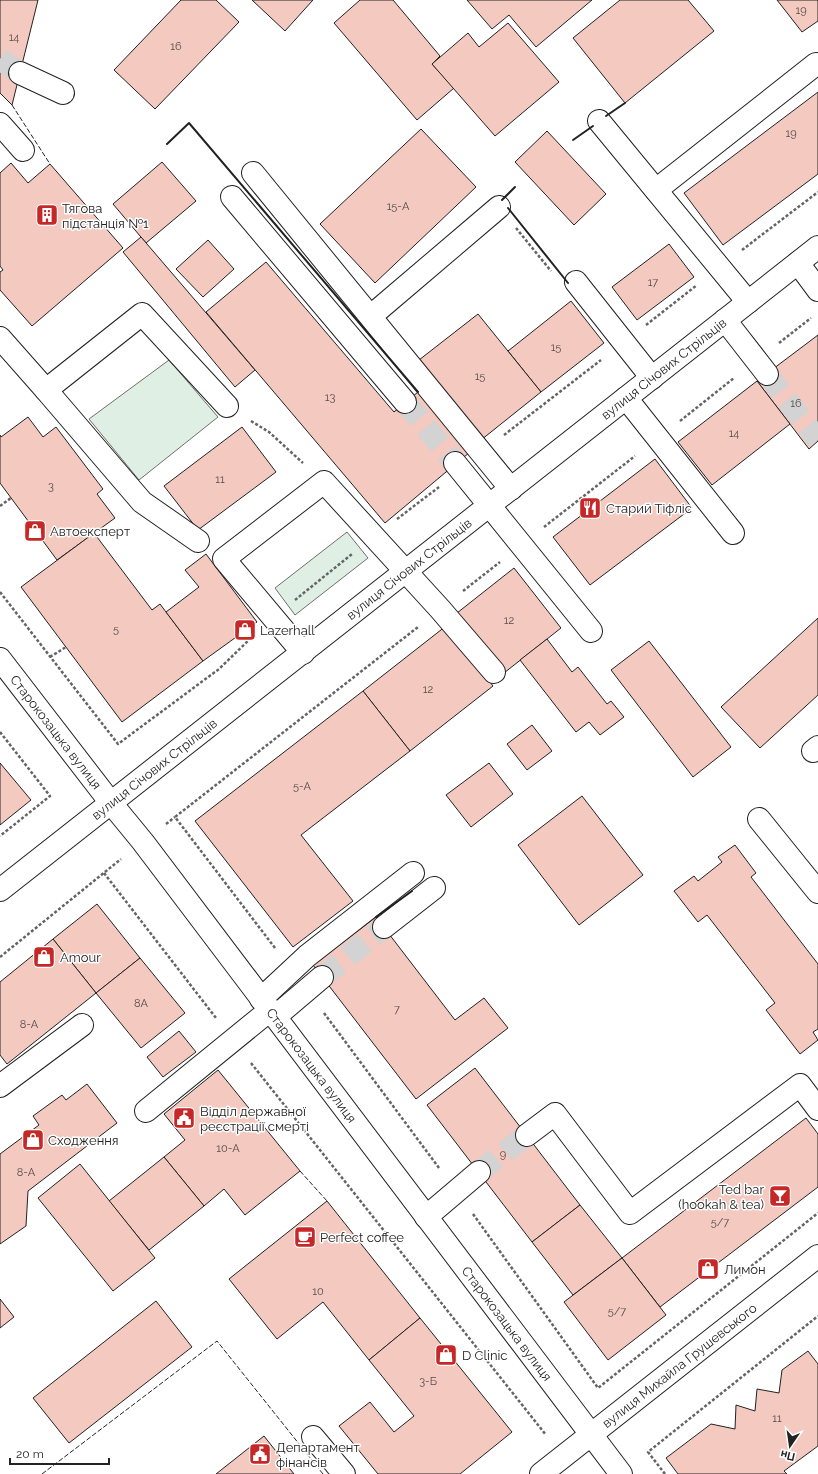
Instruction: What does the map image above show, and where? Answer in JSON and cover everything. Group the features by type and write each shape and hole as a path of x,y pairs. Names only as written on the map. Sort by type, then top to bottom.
{"main road":[{"path":"656,190 816,64"},
{"path":"20,73 63,93"},
{"path":"599,121 748,302"},
{"path":"0,124 23,150"},
{"path":"253,173 511,489"},
{"path":"232,197 405,402"},
{"path":"371,316 499,207"},
{"name":"вулиця Січових Стрільців","path":"0,890 818,247"},
{"path":"798,263 818,290"},
{"path":"576,282 652,378"},
{"path":"46,390 142,314 226,406"},
{"path":"725,320 762,367"},
{"path":"0,338 142,502 198,541"},
{"path":"626,398 733,534"},
{"path":"455,463 591,632"},
{"path":"302,652 224,559 324,482 440,609 494,672"},
{"name":"Старокозацька вулиця","path":"0,659 110,803 143,842 621,1474"},
{"path":"759,819 818,892"},
{"path":"269,1009 292,970 306,956 413,873"},
{"path":"384,927 434,888"},
{"path":"146,1111 269,1009 314,983"},
{"path":"0,1086 82,1025"},
{"path":"527,1135 555,1114 630,1213 800,1085 818,1109"},
{"path":"426,1217 479,1172"},
{"name":"вулиця Михайла Грушевського","path":"541,1474 818,1256"},
{"path":"313,1437 344,1474"}],"path":[{"path":"292,970 175,817 658,439 762,367 812,317"},
{"path":"226,406 269,432 324,482"},
{"path":"0,506 11,498"},
{"path":"0,592 118,744"},
{"path":"50,657 66,647"},
{"path":"0,732 50,796 0,836"},
{"path":"0,957 104,872 233,1040 542,1430"},
{"path":"314,983 456,1192 598,1388 818,1213"},
{"path":"665,1474 648,1452 818,1316"}],"green space":[{"path":"169,360 218,417 139,480 89,419"},
{"path":"347,532 368,558 295,615 275,588"}],"building":[{"path":"0,0 38,0 12,105 0,93"},
{"path":"181,0 216,0 239,22 155,109 114,70"},
{"path":"252,0 313,0 285,31"},
{"path":"360,0 393,0 440,56 432,64 454,88 417,120 334,23"},
{"path":"467,0 592,0 536,47 509,15 492,29"},
{"path":"620,0 688,0 714,31 625,103 573,38"},
{"path":"777,0 818,0 818,21 802,32"},
{"path":"508,23 559,82 495,136 432,64 468,33 479,47"},
{"path":"818,92 818,174 723,245 684,193"},
{"path":"421,129 476,187 375,283 320,224"},
{"path":"547,131 606,194 574,225 515,162"},
{"path":"162,162 196,201 146,243 113,204"},
{"name":"Тягова підстанція №1","path":"11,163 28,183 50,164 123,248 32,326 0,290 0,272 3,270 0,266 0,173"},
{"path":"141,237 255,370 235,387 123,252"},
{"path":"208,240 234,269 203,297 176,269"},
{"path":"669,244 694,277 637,320 612,287"},
{"path":"266,262 394,412 418,392 470,452 385,523 206,312"},
{"path":"571,301 604,343 541,392 508,351"},
{"path":"478,314 541,392 481,440 419,360"},
{"path":"818,335 818,441 809,449 757,381"},
{"path":"757,381 790,424 712,485 678,442"},
{"path":"28,417 43,437 56,427 103,489 97,494 115,518 57,560 0,483 0,435 1,437"},
{"path":"242,427 276,472 198,530 164,486"},
{"path":"655,459 692,508 590,585 553,537"},
{"path":"94,533 152,610 160,604 203,661 122,722 21,587"},
{"path":"206,554 257,622 203,661 166,612 199,587 185,570"},
{"path":"514,568 561,628 504,673 457,613"},
{"path":"818,618 818,695 760,748 721,707"},
{"path":"446,626 493,686 410,751 363,691"},
{"path":"547,639 572,672 578,667 607,704 611,701 624,717 600,735 589,722 576,732 520,660"},
{"path":"649,641 731,747 693,777 611,670"},
{"path":"363,691 410,751 301,835 353,901 293,947 195,821"},
{"path":"532,725 552,751 527,770 507,744"},
{"path":"0,763 31,800 0,825"},
{"path":"489,763 513,794 471,827 446,795"},
{"path":"582,796 643,875 579,925 518,845"},
{"path":"735,845 756,873 751,877 818,964 818,1029 813,1032 818,1040 800,1054 766,1010 775,1003 707,915 698,922 674,891 694,876 698,881 722,862 718,857"},
{"path":"97,904 140,958 96,993 53,939"},
{"path":"376,917 455,1020 484,998 508,1028 416,1099 313,965"},
{"path":"53,939 96,993 7,1064 0,1055 0,982"},
{"path":"140,958 185,1013 141,1048 96,993"},
{"path":"179,1031 196,1052 163,1077 147,1057"},
{"path":"475,1068 580,1205 532,1242 427,1105"},
{"path":"218,1070 300,1171 245,1215 224,1189 204,1206 164,1157 185,1140 164,1114"},
{"path":"87,1084 117,1123 28,1191 26,1226 0,1244 0,1154 39,1125 33,1116 62,1095 66,1100"},
{"path":"806,1118 818,1134 818,1187 660,1307 622,1258"},
{"path":"164,1157 204,1206 149,1250 109,1201"},
{"path":"80,1164 155,1258 113,1291 38,1198"},
{"path":"327,1201 420,1318 369,1360 323,1302 277,1339 229,1279"},
{"path":"580,1205 622,1258 573,1295 532,1242"},
{"path":"622,1258 666,1315 608,1360 564,1302"},
{"path":"0,1299 14,1317 0,1328"},
{"path":"156,1301 192,1347 69,1443 33,1398"},
{"path":"420,1318 512,1432 460,1474 378,1474 339,1426 370,1402 394,1432 414,1416 369,1360"},
{"path":"808,1351 818,1364 818,1446 784,1471 787,1474 678,1474 666,1458 711,1424 735,1429 736,1405 755,1411 757,1389 779,1393 782,1370"},
{"name":"Департамент фінансів","path":"264,1436 294,1474 216,1474"}],"tunnel":[{"path":"0,59 20,73"},
{"path":"767,374 818,440"},
{"path":"405,402 455,463"},
{"path":"322,977 384,927"},
{"path":"479,1172 527,1135"}],"fence":[{"path":"12,105 50,164"},
{"path":"300,1171 327,1201"},
{"path":"42,1474 217,1341 323,1474"}],"wall":[{"path":"606,116 625,103"},
{"path":"167,144 189,123 418,392"},
{"path":"573,140 593,126"},
{"path":"502,200 515,187"},
{"path":"508,208 568,283"},
{"path":"376,917 412,891"}],"place":[{"name":"Тягова підстанція №1","path":"47,215"},
{"name":"Старий Тіфліс","path":"590,508"},
{"name":"Автоексперт","path":"35,531"},
{"name":"Lazerhall","path":"245,630"},
{"name":"Amour","path":"44,957"},
{"name":"Відділ державної реєстрації смерті","path":"184,1118"},
{"name":"Сходження","path":"33,1140"},
{"name":"Ted bar (hookah & tea)","path":"780,1196"},
{"name":"Perfect coffee","path":"305,1237"},
{"name":"Лимон","path":"708,1269"},
{"name":"D Clinic","path":"446,1355"},
{"name":"Департамент фінансів","path":"260,1454"}]}
